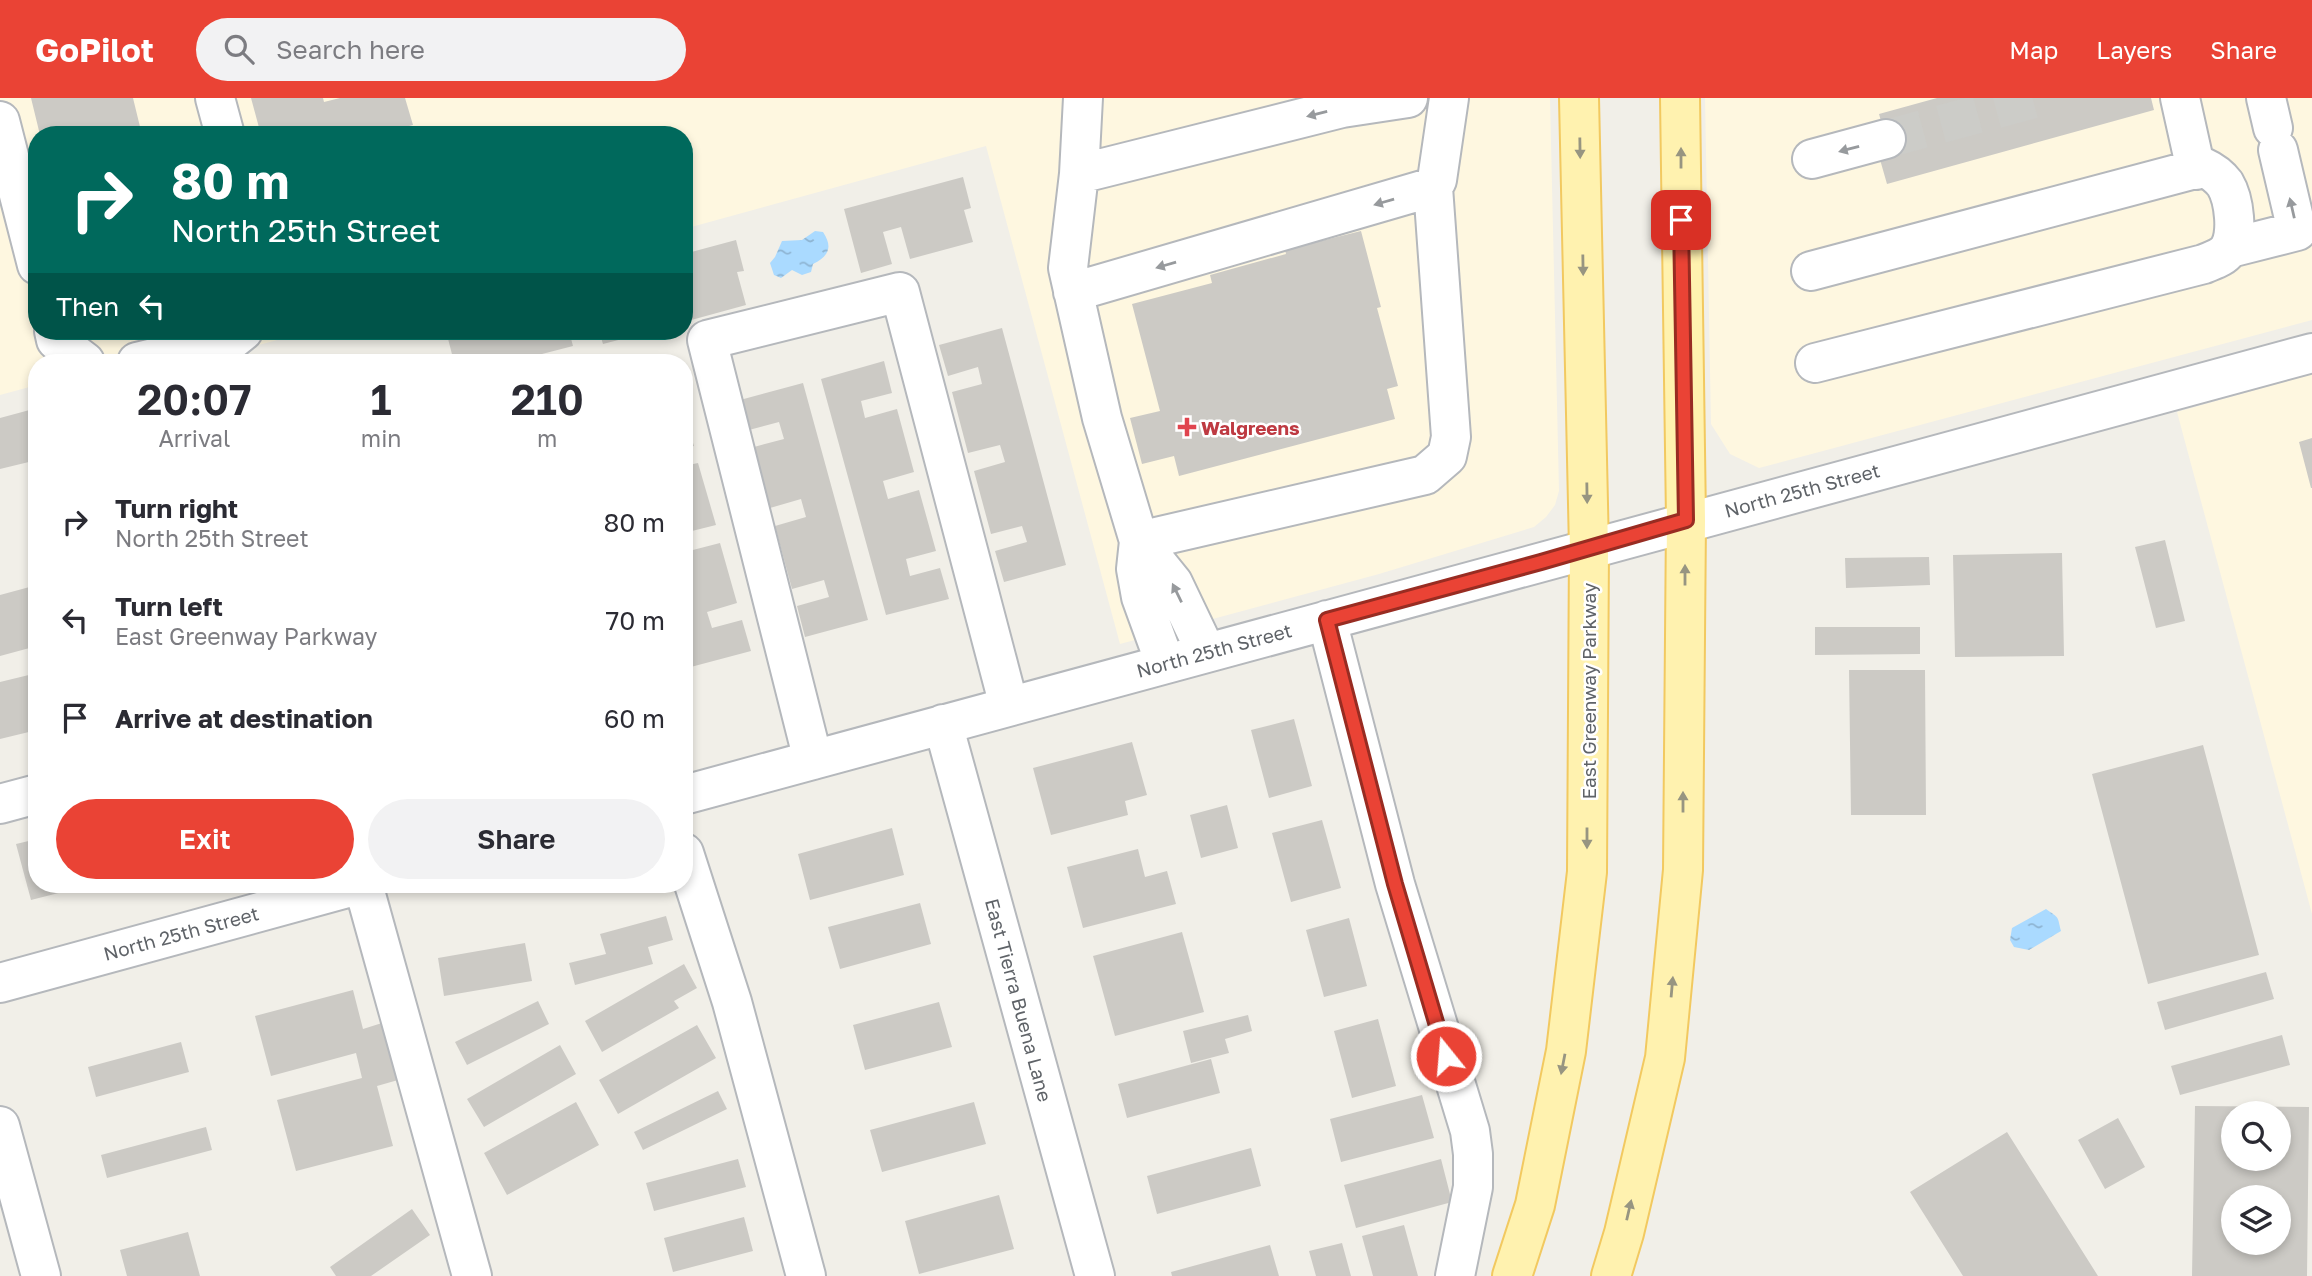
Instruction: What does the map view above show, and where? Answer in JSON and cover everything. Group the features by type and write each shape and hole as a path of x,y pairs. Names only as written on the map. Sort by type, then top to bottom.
{"main road":[{"name":"East Greenway Parkway","path":"1513,1276 1535,1205 1566,1051 1587,872 1589,549 1579,98"},
{"path":"1611,1276 1624,1233 1665,1058 1683,870 1686,520 1680,98"}],"street":[{"path":"215,98 223,126"},
{"path":"1083,98 1079,174 1068,268 1073,292 1102,418 1139,541 1173,583 1206,652"},
{"path":"1079,174 1342,108 1408,98"},
{"path":"1139,541 1425,475 1447,456 1451,437 1433,187 1437,180 1449,98"},
{"path":"2180,98 2196,170"},
{"path":"0,121 28,230"},
{"path":"1815,363 2204,264 2221,257 2230,248 2297,231 2273,125"},
{"path":"1812,159 1886,139"},
{"path":"1811,271 2203,167 2213,171 2226,186 2232,205 2234,228 2230,248"},
{"path":"1073,292 1433,187"},
{"path":"813,760 707,340 900,292 1009,706"},
{"path":"56,340 74,354"},
{"path":"170,354 229,340"},
{"name":"North 25th Street","path":"693,793 1589,549 1686,520 2312,353"},
{"path":"1139,541 1136,569 1141,597 1165,663"},
{"path":"1327,620 1395,884 1470,1131 1473,1187 1455,1276"},
{"name":"East Tierra Buena Lane","path":"943,724 1095,1276"},
{"path":"0,804 28,796"},
{"path":"693,881 732,1002 806,1276"},
{"name":"North 25th Street","path":"0,983 330,893"},
{"path":"366,893 472,1276"},
{"path":"0,1126 41,1276"}],"shaded area":[{"path":"0,98 1550,98 1559,491 1555,505 1546,517 1534,527 1379,574 1120,644 986,146 693,227 693,126 28,126 28,340 278,340 226,354 28,354 28,387 0,395"},
{"path":"1705,98 2312,98 2312,320 1759,468 1730,454 1711,424"},
{"path":"2312,374 2312,914 2177,412"}],"water":[{"path":"815,231 823,232 828,242 828,251 813,264 811,272 802,275 792,270 781,278 774,275 770,263 782,241 802,240"},
{"path":"2046,909 2057,918 2061,931 2029,950 2014,947 2010,940 2012,928"}],"building":[{"path":"31,98 133,98 140,126 38,126"},
{"path":"251,98 323,98 324,102 340,98 405,98 413,125 409,126 259,126"},
{"path":"1937,98 2151,98 2154,110 1887,184 1879,156 1890,153 1879,114"},
{"path":"963,177 971,208 964,210 973,242 910,259 901,227 883,232 892,264 861,273 844,209"},
{"name":"Walgreens","path":"1361,231 1381,307 1377,308 1398,386 1387,389 1395,419 1179,476 1174,456 1142,464 1130,418 1160,411 1132,304 1212,283 1210,275 1286,254 1285,250"},
{"path":"736,240 744,271 737,272 746,305 693,320 693,252"},
{"path":"1002,328 1066,565 1004,582 995,551 1027,542 1022,526 991,534 974,471 1005,462 1000,445 968,453 952,392 982,384 978,367 948,376 939,345"},
{"path":"448,340 571,340 573,346 542,354 452,354"},
{"path":"602,340 618,340 603,344"},
{"path":"884,361 892,393 861,401 865,418 897,409 914,472 883,481 888,499 919,490 936,551 906,559 910,576 940,568 949,599 886,615 821,379"},
{"path":"803,383 868,620 805,637 797,606 829,597 824,580 792,589 775,526 806,517 801,499 770,508 754,447 784,439 779,422 749,430 740,400"},
{"path":"28,410 28,462 0,469 0,418"},
{"path":"2312,438 2312,488 2311,488 2299,442"},
{"path":"698,463 716,525 693,531 693,464"},
{"path":"2165,540 2185,621 2156,628 2135,547"},
{"path":"720,543 737,603 707,612 712,628 742,620 751,651 693,666 693,550"},
{"path":"2062,553 2064,656 1955,657 1953,555"},
{"path":"1929,557 1930,585 1846,588 1845,558"},
{"path":"28,587 28,648 0,656 0,595"},
{"path":"1815,627 1920,627 1920,654 1815,655"},
{"path":"1849,670 1925,670 1926,815 1851,815"},
{"path":"28,675 28,732 0,739 0,682"},
{"path":"1294,719 1312,786 1269,798 1251,730"},
{"path":"1132,742 1147,795 1125,801 1128,815 1051,835 1033,768"},
{"path":"2203,745 2259,955 2148,984 2092,774"},
{"path":"1227,805 1238,848 1201,858 1190,815"},
{"path":"1322,820 1341,888 1291,902 1272,833"},
{"path":"892,828 904,875 810,900 798,854"},
{"path":"28,841 28,889 16,844"},
{"path":"1138,849 1145,877 1167,871 1176,904 1083,928 1067,867"},
{"path":"29,893 59,893 31,900"},
{"path":"920,903 931,944 840,969 828,927"},
{"path":"666,916 673,940 648,947 653,964 575,985 569,963 606,954 600,934"},
{"path":"1349,918 1367,986 1324,997 1306,930"},
{"path":"1182,932 1204,1012 1115,1036 1093,956"},
{"path":"525,943 532,981 444,996 438,958"},
{"path":"684,964 697,988 674,1001 679,1008 602,1052 585,1021"},
{"path":"2266,972 2274,999 2165,1030 2157,1002"},
{"path":"353,990 363,1029 382,1023 398,1080 377,1086 393,1146 296,1171 277,1100 362,1078 356,1053 271,1076 255,1016"},
{"path":"538,1001 549,1024 467,1065 455,1042"},
{"path":"939,1002 952,1047 865,1070 853,1025"},
{"path":"1248,1015 1252,1031 1225,1039 1229,1053 1191,1063 1183,1031"},
{"path":"1378,1019 1396,1086 1352,1098 1334,1031"},
{"path":"697,1025 716,1058 618,1114 599,1080"},
{"path":"2282,1035 2290,1065 2180,1095 2171,1066"},
{"path":"181,1042 189,1072 96,1097 88,1067"},
{"path":"560,1045 576,1074 484,1127 467,1099"},
{"path":"1211,1059 1220,1093 1127,1118 1118,1084"},
{"path":"718,1091 727,1109 643,1150 634,1132"},
{"path":"1422,1095 1434,1138 1341,1162 1330,1119"},
{"path":"576,1102 599,1145 507,1195 484,1153"},
{"path":"974,1102 986,1144 882,1172 870,1130"},
{"path":"2195,1106 2221,1106 2221,1171 2291,1171 2291,1107 2309,1107 2307,1276 2192,1276"},
{"path":"2118,1118 2145,1167 2105,1189 2078,1140"},
{"path":"206,1127 212,1150 107,1178 101,1155"},
{"path":"2007,1132 2098,1276 1963,1276 1910,1192"},
{"path":"1251,1148 1261,1186 1157,1214 1147,1176"},
{"path":"738,1159 746,1187 654,1211 646,1183"},
{"path":"1441,1159 1452,1202 1356,1228 1344,1185"},
{"path":"999,1195 1014,1249 919,1274 905,1221"},
{"path":"412,1209 430,1235 371,1276 336,1276 330,1267"},
{"path":"744,1217 753,1251 673,1272 664,1238"},
{"path":"1404,1225 1418,1276 1373,1276 1362,1236"},
{"path":"188,1232 200,1276 127,1276 120,1250"},
{"path":"1342,1243 1351,1276 1316,1276 1309,1251"},
{"path":"1270,1245 1279,1276 1172,1276 1171,1272"}],"tunnel":[{"path":"1886,139 2038,98"}],"place":[{"name":"Walgreens","path":"1187,427"}],"route":[{"path":"1446,1056 1395,884 1327,620 1686,520 1681,220"}]}
